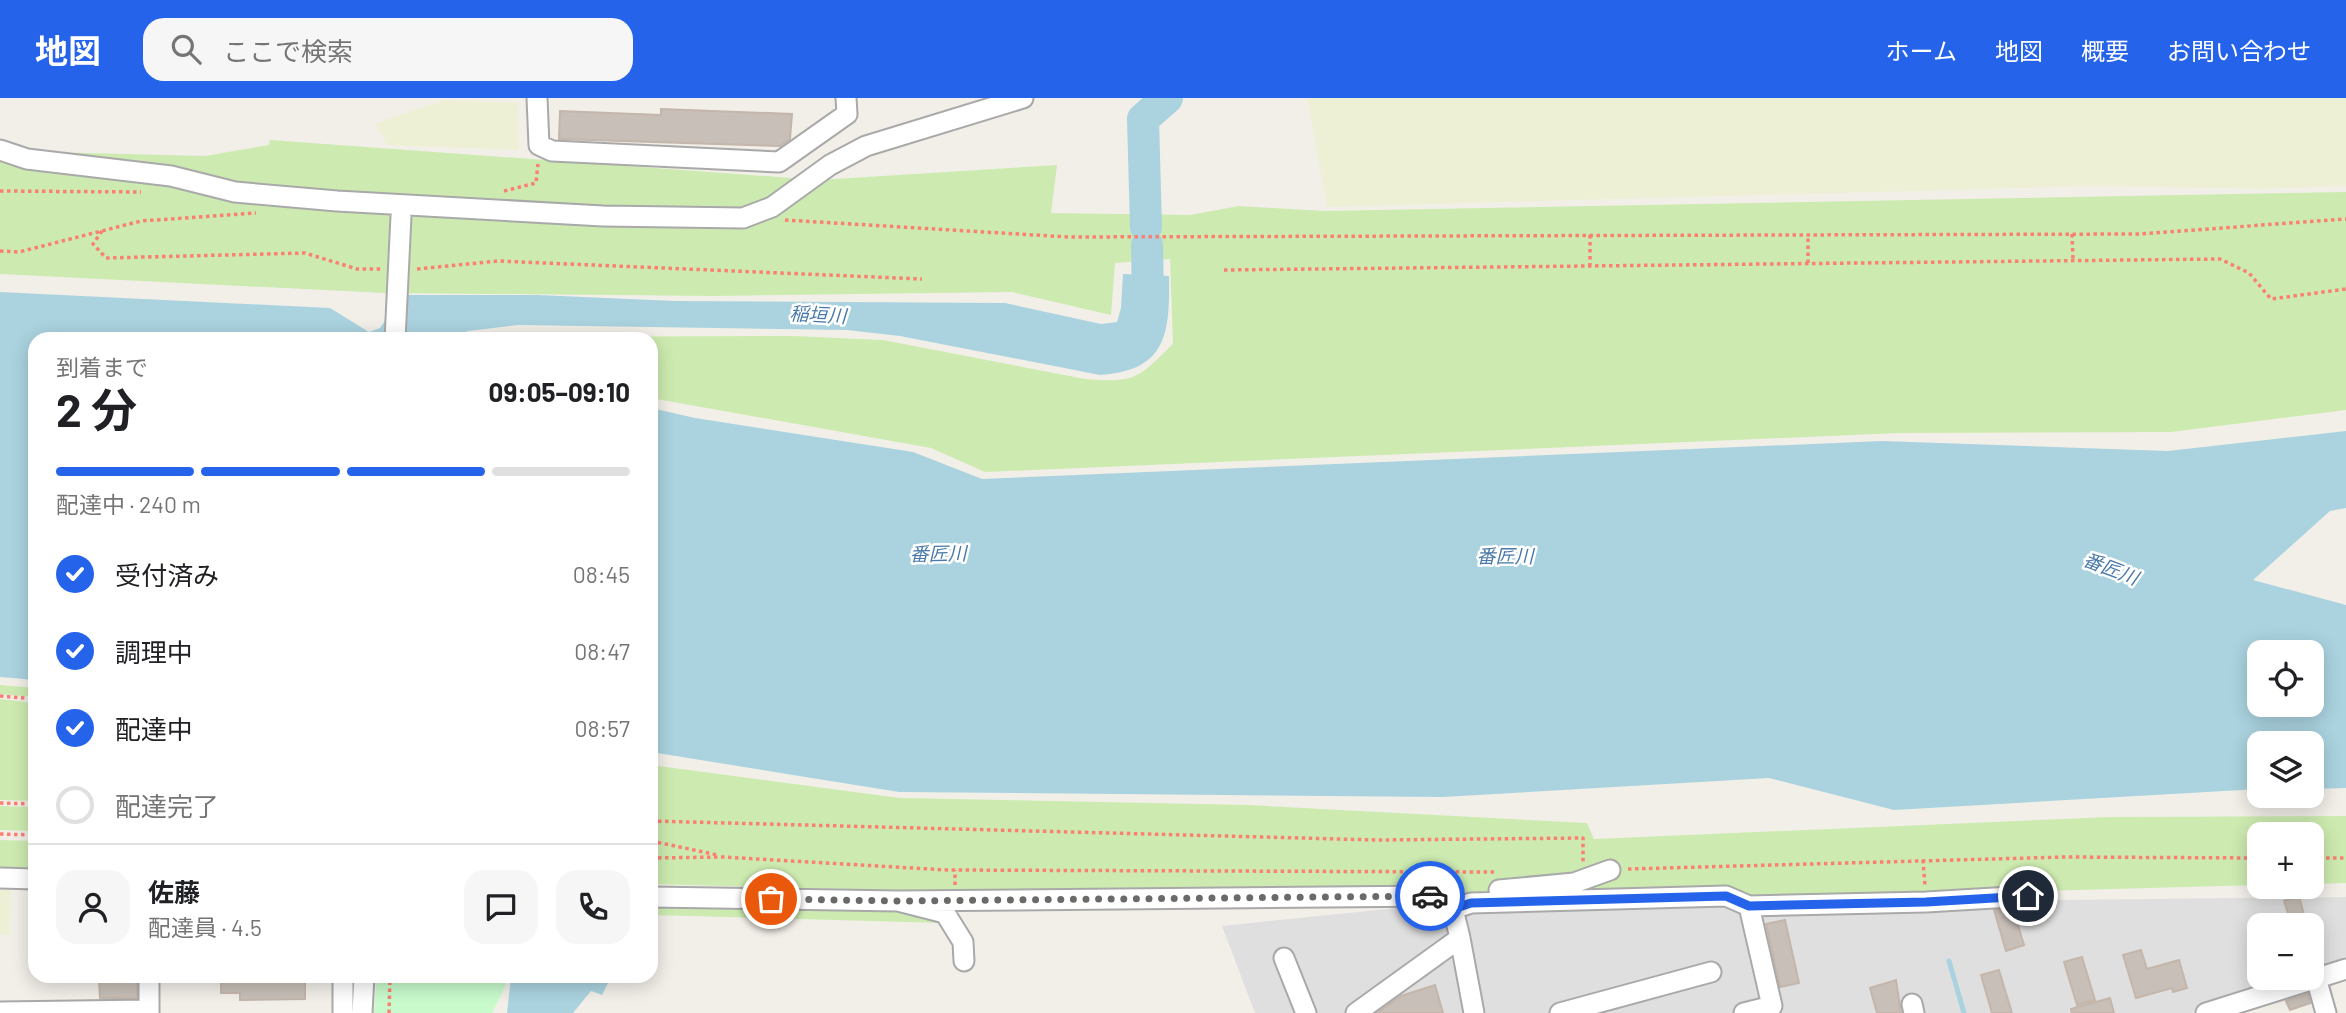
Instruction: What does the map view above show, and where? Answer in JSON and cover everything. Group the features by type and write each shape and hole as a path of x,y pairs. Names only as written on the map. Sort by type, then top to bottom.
{"street":[{"path":"537,98 539,145 552,151 779,162 847,114 846,98"},
{"path":"0,150 27,159 171,176 235,192 401,211 743,218 772,207 830,165 866,146 1024,98"},
{"path":"395,332 401,211"},
{"path":"1446,902 1574,883 1611,870"},
{"path":"0,878 28,879"},
{"path":"658,897 898,901 1471,903 1726,896 1749,906 1926,902 2028,896"},
{"path":"898,901 945,913 963,942 964,961"},
{"path":"1446,902 1460,938 1474,1013"},
{"path":"1744,1013 1772,1006 1749,906"},
{"path":"1356,1013 1460,938"},
{"path":"1284,958 1306,1013"},
{"path":"2324,976 2346,969"},
{"path":"1560,1013 1711,972"},
{"path":"0,1012 149,1012 149,983"},
{"path":"343,983 343,1013"},
{"path":"362,1013 364,983"},
{"path":"2206,1013 2278,990"},
{"path":"2319,990 2326,1013"}],"path":[{"path":"498,192 536,183 539,145"},
{"path":"0,191 152,192"},
{"path":"0,251 19,252 141,220 264,213"},
{"path":"783,220 1068,237 2138,234 2346,219"},
{"path":"102,231 93,244 106,258 305,253 357,269 382,269"},
{"path":"2072,234 2073,261"},
{"path":"1590,235 1590,266"},
{"path":"1808,235 1808,263"},
{"path":"1224,270 2220,259 2249,273 2271,299 2346,289"},
{"path":"407,269 498,261 922,279"},
{"path":"0,696 28,698"},
{"path":"0,803 28,804"},
{"path":"658,821 1377,839 1583,838 1582,870 1923,860 2247,858"},
{"path":"0,834 28,835"},
{"path":"658,843 723,857"},
{"path":"658,858 723,857 947,870 1505,872"},
{"path":"2324,858 2346,858"},
{"path":"1923,860 1926,902"},
{"path":"389,1013 390,983"}],"shaded area":[{"path":"2346,897 2346,965 2324,971 2324,913 2247,913 2247,990 2264,990 2191,1013 1255,1013 1222,926 1406,907"}],"green space":[{"path":"1307,98 2346,98 2346,186 2263,189 2094,186 1327,207"},
{"path":"445,100 518,103 519,150 387,145 376,123"},
{"path":"270,140 819,180 1057,165 1051,213 1190,215 1239,206 1324,211 2346,192 2346,410 2171,432 1899,433 985,472 931,448 658,399 658,336 793,336 883,340 1085,379 1126,379 1143,372 1173,344 1170,259 1115,263 1111,315 1012,292 714,296 385,293 0,274 0,147 49,152 205,156 269,145"},
{"path":"0,685 28,687 28,696 0,694"},
{"path":"0,699 28,702 28,801 0,800"},
{"path":"658,766 900,798 1248,805 1587,823 1594,839 2110,817 2346,816 2346,883 2324,884 2324,822 2247,822 2247,885 1759,899 963,892 658,884"},
{"path":"0,806 28,807 28,831 0,830"},
{"path":"0,840 28,841 28,867 0,867"},
{"path":"0,885 12,885 9,935 0,935"},
{"path":"658,902 894,909 941,915 943,923 658,915"},
{"path":"376,983 506,983 492,1013 374,1013"}],"water":[{"path":"1123,274 1169,276 1165,331 1152,357 1139,366 1122,372 1100,375 900,336 847,330 518,325 465,332 369,332 380,328 403,295 537,295 675,301 1005,303 1101,324 1117,322 1121,308"},
{"path":"0,292 330,308 369,332 28,332 28,679 0,677"},
{"name":"番匠川","path":"658,410 695,418 913,452 982,479 1882,441 2168,451 2346,431 2346,508 2330,511 2253,580 2346,605 2346,788 2324,789 2324,731 2247,731 2247,790 1894,810 1769,778 1443,797 899,792 658,753"},
{"path":"510,983 608,983 602,995 591,991 573,1013 507,1013"}],"building":[{"path":"661,109 792,114 790,139 780,146 559,139 560,111 661,115"},
{"path":"2300,899 2304,913 2288,913 2284,901"},
{"path":"2013,909 2024,945 2006,951 1994,910"},
{"path":"1785,920 1799,983 1780,987 1766,924"},
{"path":"2141,950 2147,969 2179,960 2187,988 2173,992 2172,988 2136,998 2123,955"},
{"path":"2082,957 2095,1000 2077,1005 2064,962"},
{"path":"1999,970 2012,1013 1992,1013 1981,975"},
{"path":"1896,980 1901,1013 1877,1013 1870,988"},
{"path":"99,983 137,983 137,998 100,998"},
{"path":"221,983 305,983 305,999 240,1000 240,993 221,993"},
{"path":"1435,985 1443,1013 1377,1013 1401,996"},
{"path":"2308,994 2310,1003 2290,1010 2286,1001"},
{"path":"2110,998 2114,1013 2072,1013 2071,1009"}],"waterway":[{"name":"稲垣川","path":"1146,227 1143,119 1167,98"},
{"name":"稲垣川","path":"1138,314 1148,297 1147,245"},
{"path":"1949,961 1964,1013"}],"way so far":[{"path":"771,899 898,901 965,898 1430,896"}],"route":[{"path":"1430,896 1439,896 1453,909 1471,903 1726,896 1749,906 1926,902 2028,896"}]}
